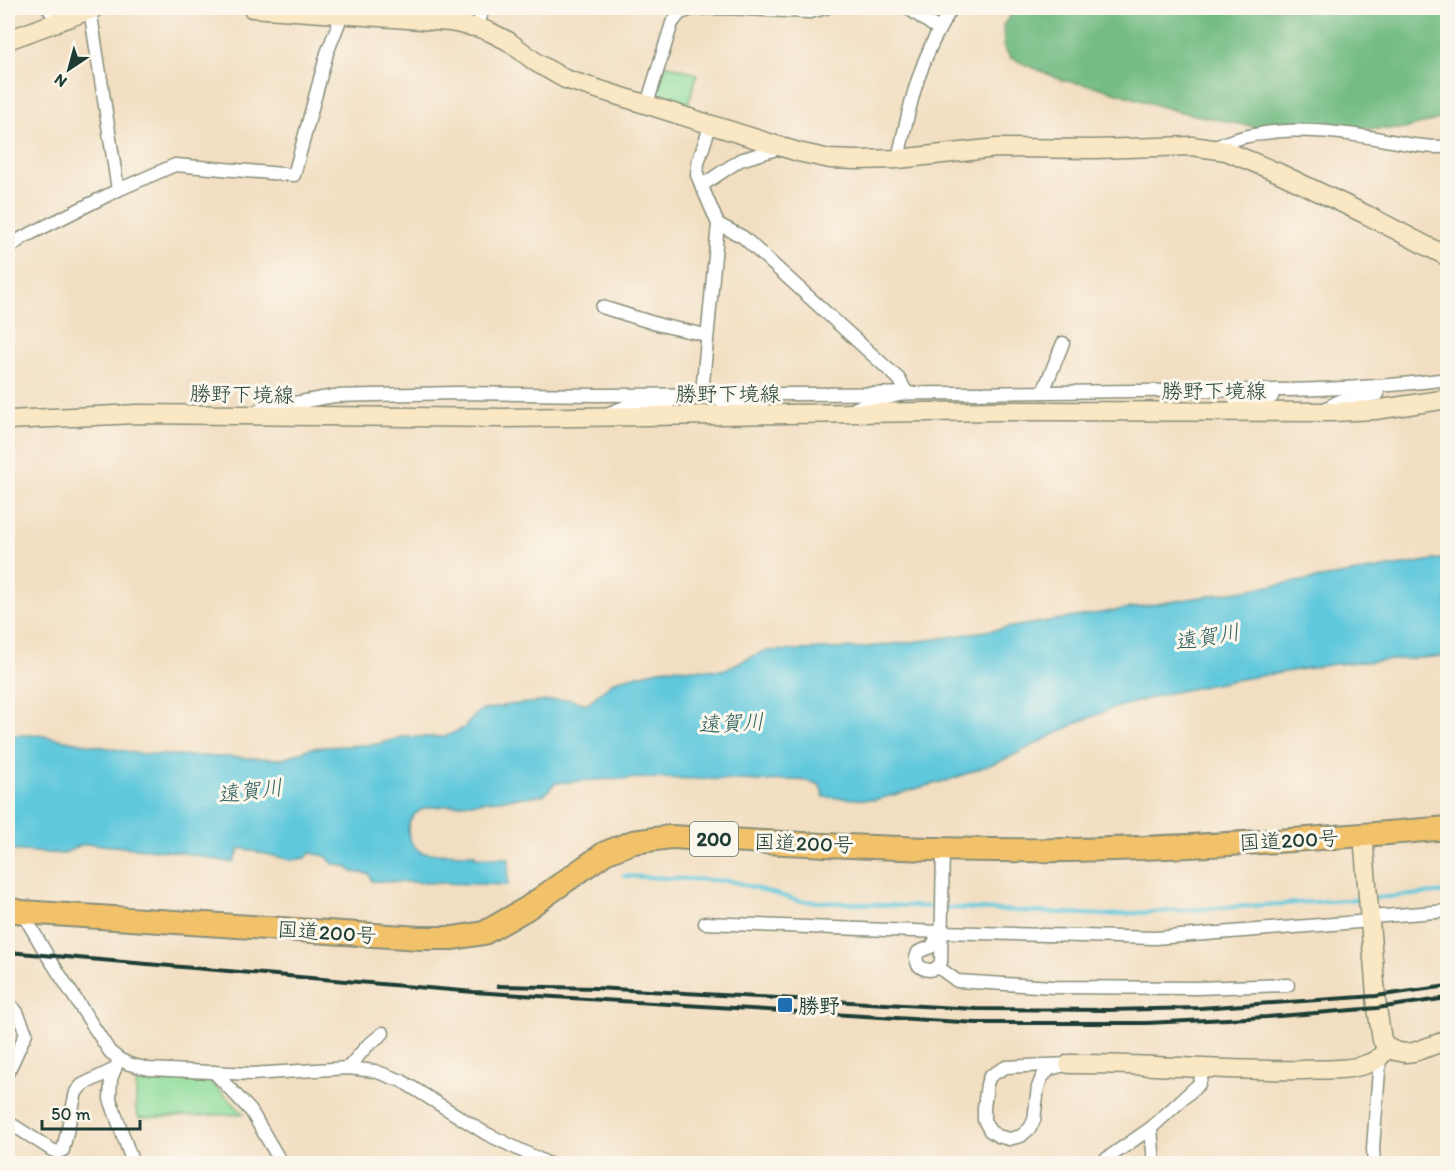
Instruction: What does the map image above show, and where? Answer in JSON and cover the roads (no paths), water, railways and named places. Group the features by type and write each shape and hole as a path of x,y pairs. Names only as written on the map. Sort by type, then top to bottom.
{"highway":[{"name":"国道200号","path":"15,911 420,938 453,938 484,933 526,909 604,853 633,842 670,837 943,849 1068,850 1297,841 1448,828"}],"street":[{"path":"8,40 54,14 93,8 118,190"},
{"path":"252,8 450,22 479,28 508,42 537,63 565,79 783,147 830,159 897,159 997,148 1094,149 1192,146 1226,151 1279,173 1367,215 1448,257"},
{"path":"479,28 482,8"},
{"path":"646,104 673,13 693,9 725,8 810,12 826,8"},
{"path":"908,8 938,29"},
{"path":"897,159 911,100 923,64 938,29 952,8"},
{"path":"8,249 22,238 118,190 175,165 294,175 327,53 334,12"},
{"path":"702,393 718,224 697,175 698,163 711,123"},
{"path":"1212,149 1227,142 1263,132 1309,130 1448,147"},
{"path":"701,186 740,160 783,147"},
{"path":"718,224 742,237 898,379 907,393"},
{"path":"602,307 660,325 706,335"},
{"path":"1043,392 1063,343"},
{"path":"244,416 260,409 334,396 455,393 1299,391 1404,385 1448,378"},
{"path":"1320,412 1339,401 1392,392 1404,385"},
{"path":"997,411 1029,401 1076,391"},
{"path":"1225,412 1245,400 1286,395 1299,391"},
{"path":"702,393 711,398 750,405 780,415"},
{"path":"845,414 864,404 907,393"},
{"path":"604,416 627,406 676,400 689,394"},
{"name":"勝野下境線","path":"8,420 137,414 504,418 997,411 1320,412 1375,410 1448,399"},
{"path":"1363,835 1377,1008 1384,1052 1373,1148 1374,1164"},
{"path":"941,932 931,946 921,950 916,958 918,965 923,969 933,970 938,968 941,962 943,849"},
{"path":"15,911 47,955 117,1064"},
{"path":"705,923 1155,938 1448,911"},
{"path":"938,968 957,981 1053,987 1196,988 1288,985"},
{"path":"8,1002 17,1012 26,1033 8,1072"},
{"path":"348,1068 366,1047 383,1033"},
{"path":"1069,1064 1050,1069 1042,1077 1038,1087 1034,1120 1030,1128 1021,1136 1009,1139 990,1131 984,1120 987,1084 990,1076 1006,1067 1069,1064 1130,1063 1277,1070 1332,1069 1366,1065 1384,1052 1414,1052 1448,1040"},
{"path":"117,1064 111,1079 110,1099 130,1155 131,1164"},
{"path":"8,1122 52,1150 58,1152 63,1150 76,1092 82,1085 117,1064 129,1064 149,1069 251,1074 348,1068 375,1071 402,1080 530,1159 549,1164"},
{"path":"1099,1164 1151,1128 1199,1084 1205,1067"},
{"path":"214,1072 251,1112 282,1164"},
{"path":"1151,1128 1154,1164"}],"water":[{"name":"遠賀川","path":"1447,558 1447,656 1335,664 1169,693 1111,709 1079,722 1008,758 952,779 875,800 824,797 820,785 799,780 607,779 555,783 544,795 425,808 413,817 408,829 409,835 411,842 422,853 475,854 475,857 509,858 508,885 372,881 369,874 352,872 344,866 333,864 326,856 310,853 306,858 291,860 240,848 233,863 180,852 90,844 81,845 63,854 8,850 8,735 38,735 141,754 282,759 311,748 378,744 402,737 444,737 464,728 479,711 509,705 569,699 587,704 614,681 667,668 723,670 764,651 859,648 936,639"}],"waterway":[{"path":"624,876 731,881 800,901 1105,915 1363,899"},
{"path":"1374,898 1448,892"}],"railway":[{"path":"8,952 474,992 977,1023 1147,1023 1267,1017 1377,1008 1448,998"},
{"path":"498,986 595,988 976,1009 1108,1010 1200,1008 1376,996 1448,986"}],"place":[{"name":"勝野","path":"785,1005"}]}
